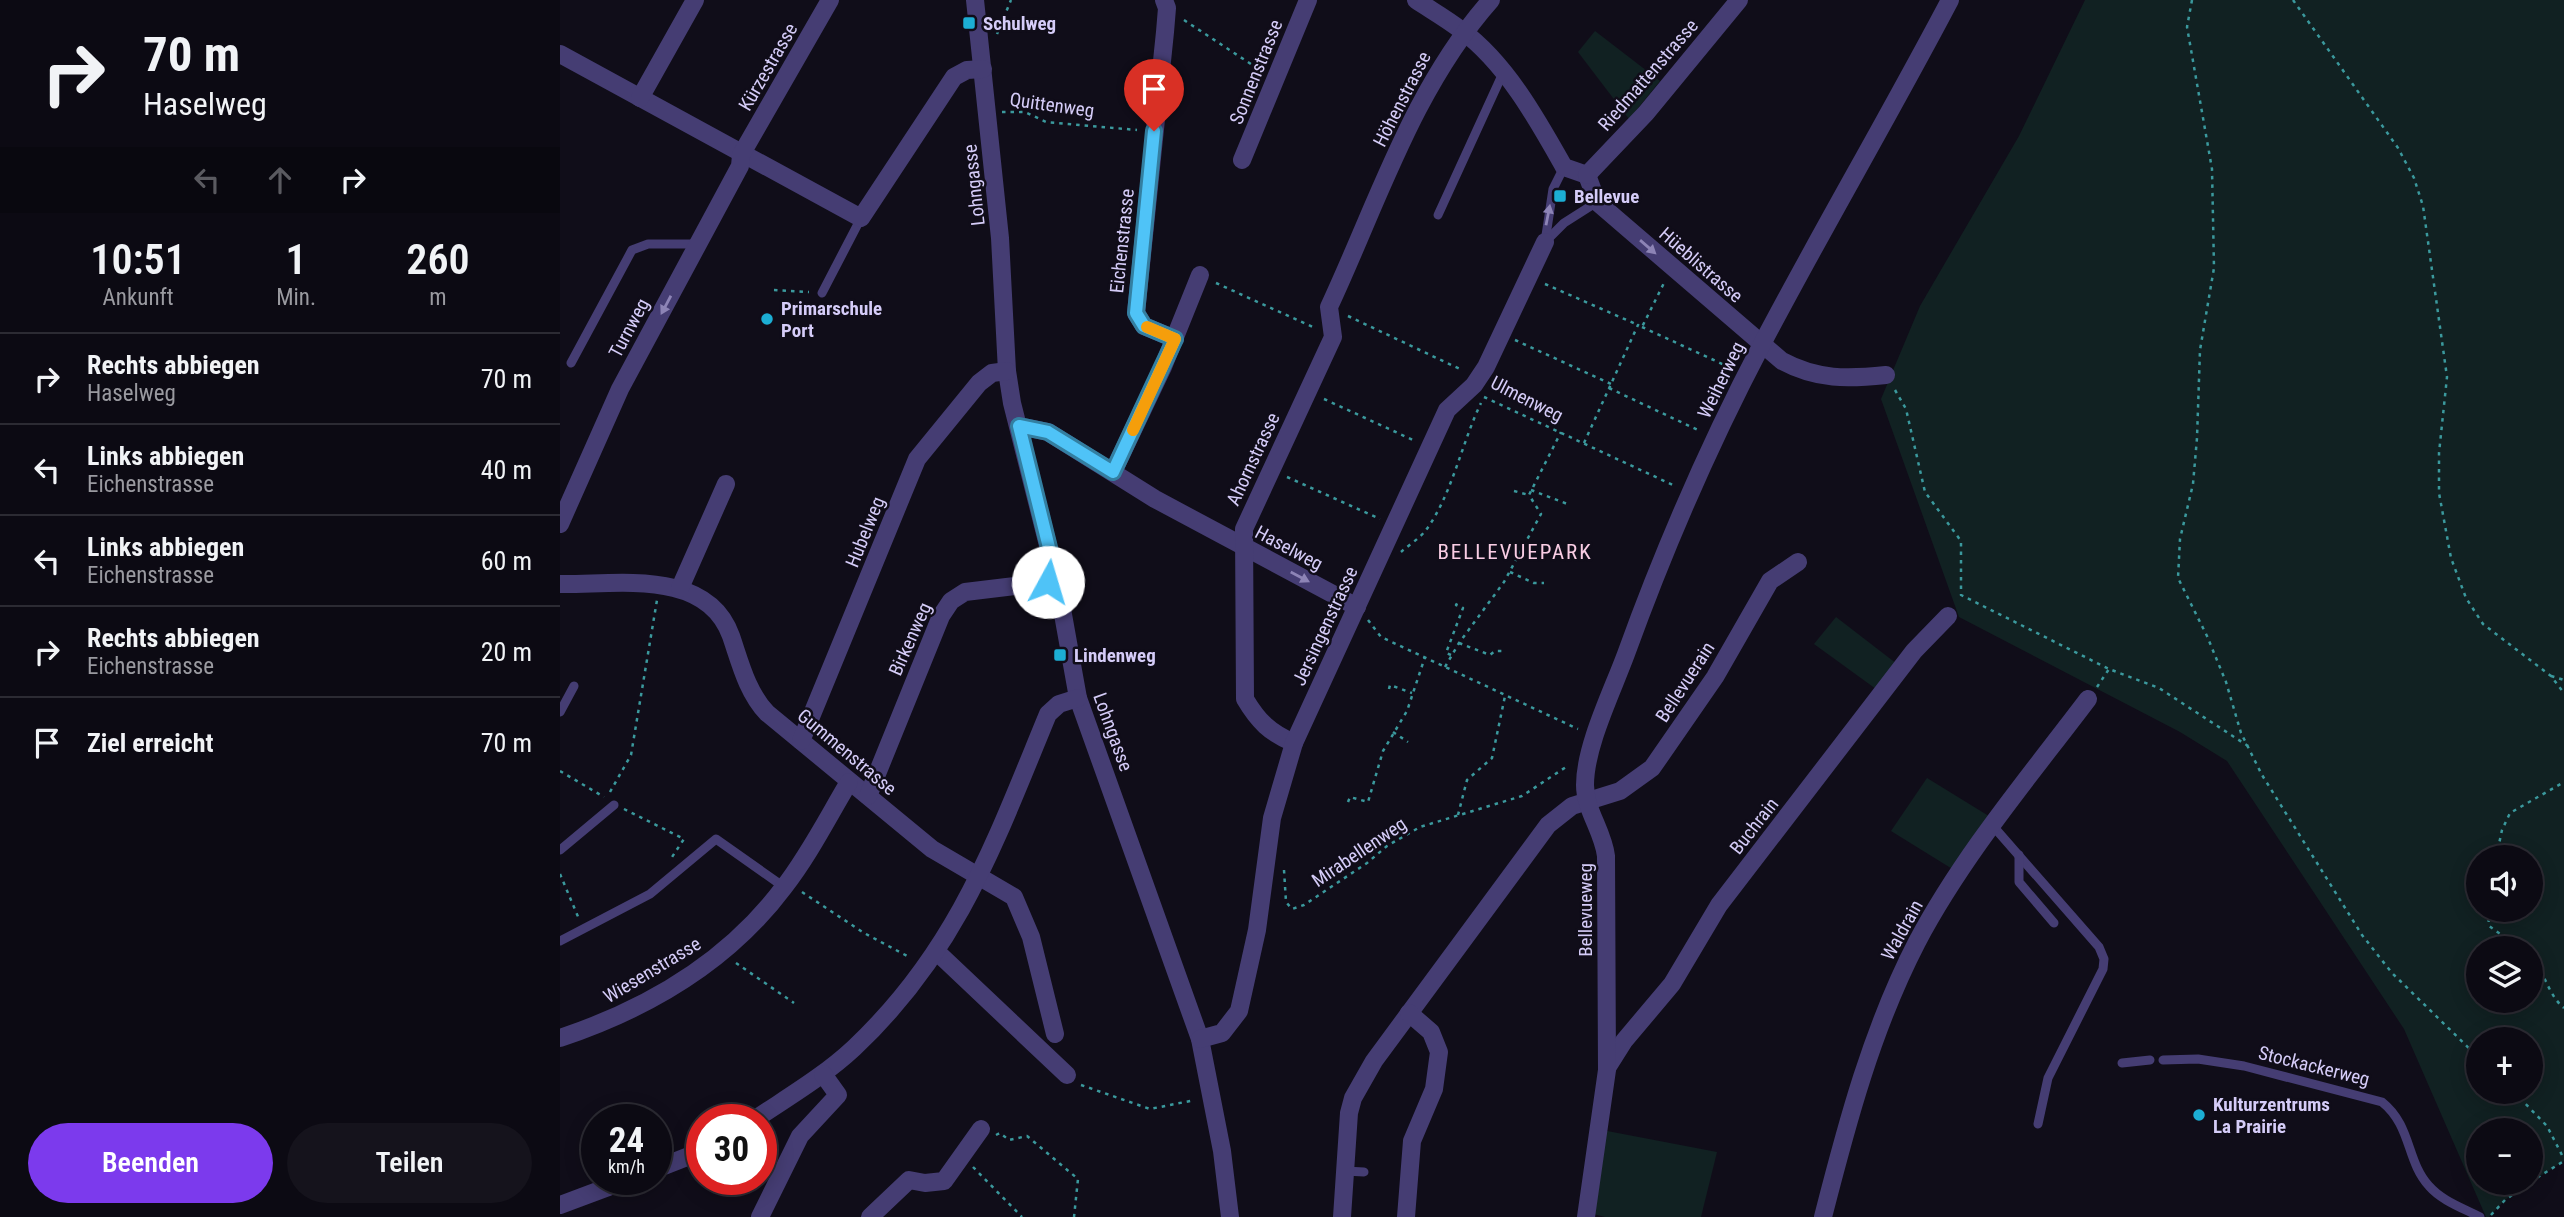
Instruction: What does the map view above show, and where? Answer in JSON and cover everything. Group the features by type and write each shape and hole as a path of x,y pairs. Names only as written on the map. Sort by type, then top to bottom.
{"street":[{"path":"640,98 695,0"},
{"name":"Kürzestrasse","path":"741,155 830,0"},
{"name":"Lohngasse","path":"975,0 1000,238 1007,371 1057,580 1078,698 1200,1039 1230,1217"},
{"name":"Sonnenstrasse","path":"1242,160 1308,0"},
{"path":"1416,0 1463,31 1503,72 1537,120 1564,167 1587,175"},
{"name":"Höhenstrasse","path":"1329,307 1431,80 1463,31 1490,0"},
{"name":"Riedmattenstrasse","path":"1587,175 1646,113 1739,0"},
{"name":"Weiherweg","path":"1586,801 1588,766 1646,600 1706,460 1761,345 1868,155 1950,0"},
{"name":"Eichenstrasse","path":"1165,4 1136,313 1144,326 1175,339"},
{"path":"560,54 861,218 954,78 967,70 983,69"},
{"name":"Turnweg","path":"560,524 619,395 740,166 741,155"},
{"name":"Hüeblistrasse","path":"1587,175 1597,202 1761,345 1804,372 1842,379 1886,374"},
{"name":"Jersingenstrasse","path":"1200,1039 1222,1033 1239,1011 1257,930 1272,818 1294,743 1447,410 1479,391 1486,368 1545,242"},
{"path":"1113,472 1175,339 1200,275"},
{"path":"1329,307 1333,337"},
{"name":"Ahornstrasse","path":"1294,743 1271,733 1255,716 1245,699 1244,529 1333,337"},
{"name":"Hubelweg","path":"801,741 917,458 979,383 992,373 1007,371"},
{"name":"Haselweg","path":"1019,426 1048,432 1244,548 1356,607"},
{"path":"680,588 726,484"},
{"name":"Bellevuerain","path":"1586,801 1620,791 1652,768 1715,677 1770,581 1797,562"},
{"name":"Birkenweg","path":"868,796 940,615 951,601 965,592 1057,580"},
{"name":"Gummenstrasse","path":"560,584 680,588 710,603 727,624 750,688 760,705 932,849 979,879 1014,897 1031,937 1055,1034"},
{"name":"Buchrain","path":"1606,1070 1624,1041 1672,984 1719,905 1914,651 1948,616"},
{"path":"777,1105 823,1074 895,1007 938,953 979,879 1048,714 1059,704 1078,698"},
{"name":"Waldrain","path":"1823,1217 1851,1105 1893,992 1918,940 1993,825 2088,699"},
{"name":"Wiesenstrasse","path":"560,1038 639,1007 722,952 787,883 849,782"},
{"path":"1342,1217 1348,1123 1353,1098 1374,1061 1548,825 1572,806 1586,801"},
{"name":"Bellevueweg","path":"1586,801 1604,841 1606,856 1606,1070 1586,1217"},
{"path":"938,953 1067,1075"},
{"path":"1406,1217 1412,1141 1434,1090 1440,1052 1432,1032 1409,1013"},
{"path":"760,1217 800,1136 838,1096 823,1074"},
{"path":"870,1217 909,1180 925,1184 944,1181 981,1129"},
{"path":"560,1205 587,1195"}],"lane":[{"path":"1437,215 1503,72"},
{"path":"1545,242 1553,189 1564,167"},
{"path":"1545,242 1564,223 1597,202"},
{"path":"822,293 861,218"},
{"path":"571,363 632,250 648,244 698,244"},
{"path":"560,712 574,686"},
{"path":"560,850 614,805"},
{"path":"1993,825 2099,947 2104,959 2103,969 2048,1078 2038,1124"},
{"path":"560,941 650,894 716,839 787,883"},
{"path":"2019,855 2019,882 2054,923"},
{"name":"Stockackerweg","path":"2163,1060 2198,1059 2244,1066 2382,1102 2396,1113 2402,1124 2427,1185 2448,1201 2480,1217"},
{"path":"2122,1063 2150,1060"},
{"path":"1345,1171 1364,1172"}],"path":[{"path":"981,47 1000,31 1011,0"},
{"path":"2192,0 2187,27 2212,169 2214,268 2200,351 2194,472 2180,539 2178,578 2226,682 2248,746 2262,775 2362,935 2392,974 2466,1045"},
{"path":"2293,0 2398,148 2414,178 2423,206 2447,377 2439,453 2439,493 2451,558 2466,598 2483,624 2551,676 2564,693"},
{"path":"1165,4 1276,81"},
{"name":"Quittenweg","path":"988,112 1025,112 1046,122 1154,131"},
{"path":"1584,443 1668,274"},
{"path":"1200,275 1333,337"},
{"path":"1537,281 1740,370"},
{"path":"774,290 822,293"},
{"name":"Ulmenweg","path":"1329,307 1461,369 1479,391 1682,489"},
{"path":"1511,338 1707,434"},
{"path":"1886,374 1906,410 1925,492 1961,541 1961,595 2084,654 2109,669 2159,688 2248,746"},
{"path":"1308,391 1430,448"},
{"path":"1397,555 1426,530 1453,476 1479,391"},
{"path":"1445,667 1510,572 1541,514 1530,495 1531,490 1561,432"},
{"path":"1272,470 1394,525"},
{"path":"1531,490 1570,505"},
{"path":"1514,491 1530,495"},
{"path":"1510,572 1534,583 1544,583"},
{"path":"560,771 607,798 632,755 658,589"},
{"path":"1451,655 1446,653 1463,608 1456,604 1458,601"},
{"path":"1381,637 1570,726"},
{"path":"1459,643 1490,655 1495,651 1502,651"},
{"path":"1348,802 1350,797 1368,802 1383,751 1406,711 1424,657"},
{"path":"2088,699 2109,669"},
{"path":"2551,676 2564,680"},
{"path":"1389,689 1390,685 1412,693"},
{"path":"1458,815 1467,780 1492,758 1505,696"},
{"path":"1393,732 1408,742"},
{"name":"Mirabellenweg","path":"1283,866 1286,902 1292,909 1314,898 1387,846 1420,827 1522,796 1575,761 1588,766"},
{"path":"2499,845 2510,813 2564,782"},
{"path":"614,805 684,839 666,865"},
{"path":"560,874 584,930"},
{"path":"787,883 864,933 894,947 925,968"},
{"path":"2489,922 2489,926 2503,936"},
{"path":"722,952 794,1003"},
{"path":"2543,976 2552,999 2564,1008"},
{"path":"1067,1075 1083,1087 1150,1109 1177,1106 1211,1096"},
{"path":"2526,1104 2547,1126 2564,1160 2543,1174"},
{"path":"981,1129 992,1136 1000,1133 1009,1140 1027,1136 1055,1157 1078,1179 1074,1217"},
{"path":"963,1157 1022,1217"},
{"path":"2489,1217 2512,1195"}],"shaded area":[{"path":"2085,0 2564,0 2564,1161 2543,1174 2543,1118 2466,1118 2466,1171 2404,1029 2227,761 2180,732 1959,617 1881,399 1920,306 2019,136"},
{"path":"1595,31 1660,81 1629,119 1578,52"},
{"path":"1836,617 1897,664 1876,689 1814,644"},
{"path":"1927,778 1992,818 1954,870 1891,831"},
{"path":"1602,1130 1717,1152 1701,1217 1605,1217 1593,1214"},
{"path":"2476,1195 2512,1195 2489,1217 2486,1217"}],"slow traffic":[{"path":"1133,430 1175,339 1147,327"}],"place":[{"name":"Schulweg","path":"969,23"},
{"name":"Bellevue","path":"1560,196"},
{"name":"Primarschule Port","path":"767,319"},
{"name":"Lindenweg","path":"1060,655"},
{"name":"Kulturzentrums La Prairie","path":"2199,1115"}],"district":[{"name":"BELLEVUEPARK","path":"1515,552"}],"route":[{"path":"1048,582 1057,580 1019,426 1048,432 1113,472 1175,339 1144,326 1136,313 1154,131"}]}
